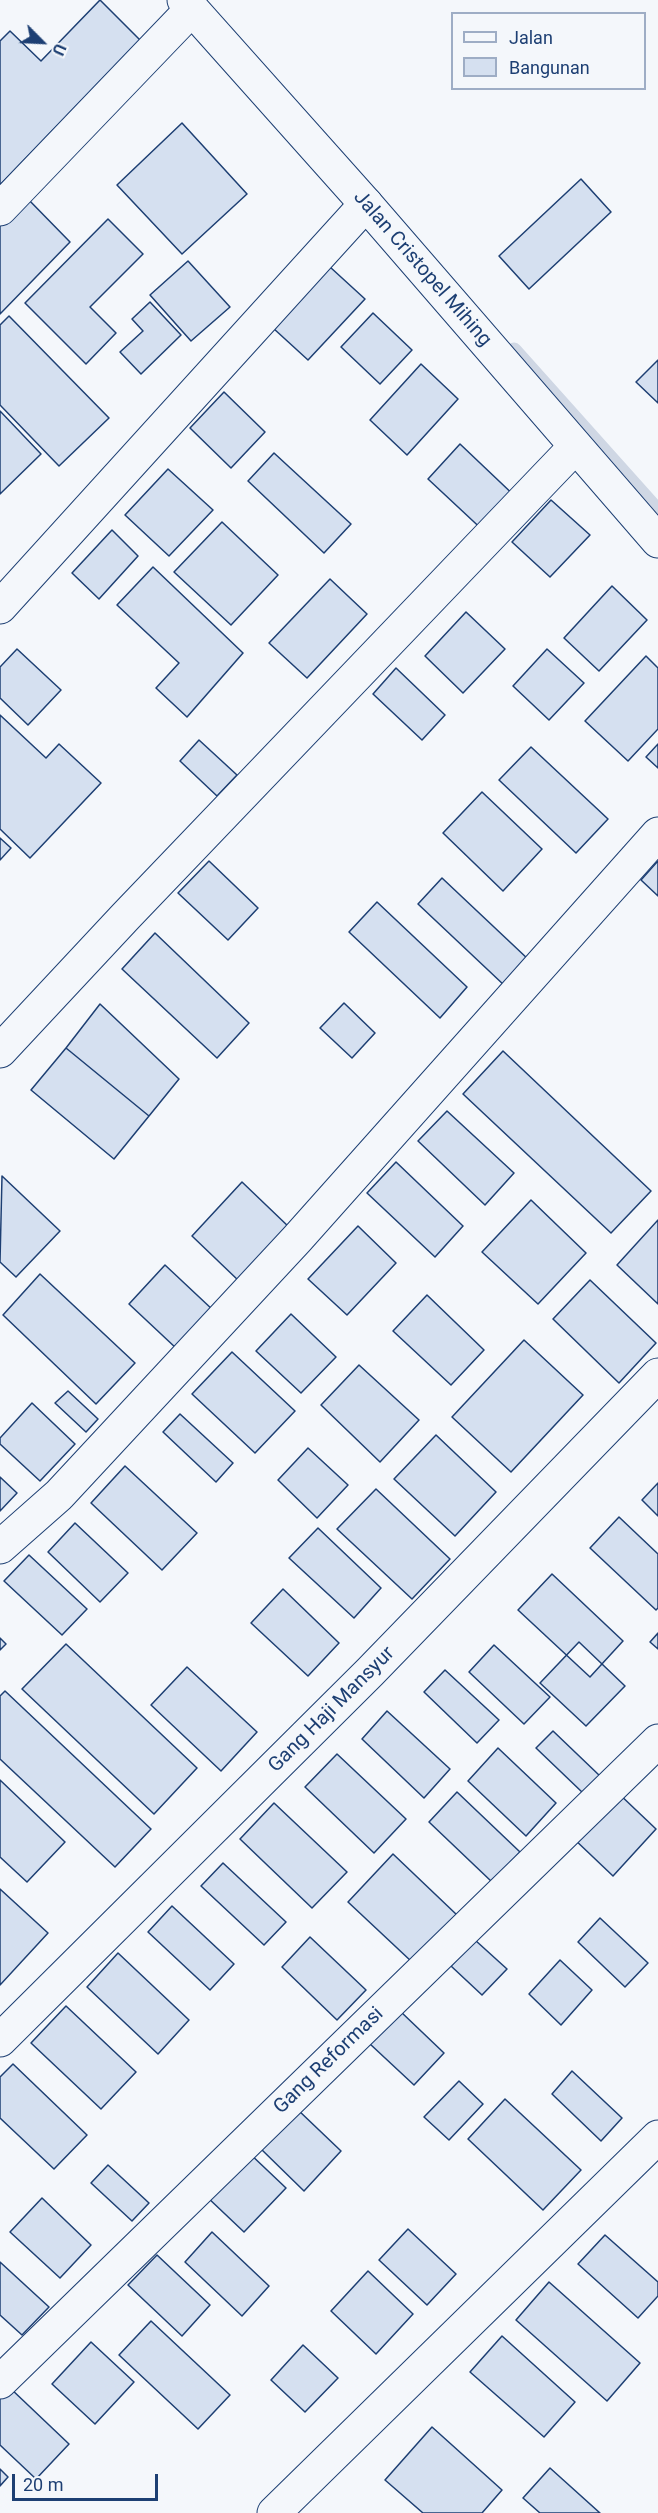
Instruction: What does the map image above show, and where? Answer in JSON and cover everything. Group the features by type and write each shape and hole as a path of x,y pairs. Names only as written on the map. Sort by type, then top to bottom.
{"street":[{"name":"Jalan Cristopel Mihing","path":"188,4 366,204 658,541"},
{"path":"0,209 188,4"},
{"path":"0,607 366,204"},
{"path":"0,1051 575,447"},
{"path":"0,1547 59,1495 297,1239 658,834"},
{"name":"Gang Haji Mansyur","path":"0,2040 370,1672 658,1375"},
{"name":"Gang Reformasi","path":"0,2382 658,1741"},
{"path":"274,2513 658,2137"}],"building":[{"path":"100,0 140,40 0,185 0,41 10,31 41,61"},
{"path":"182,123 247,194 182,254 117,185"},
{"path":"581,179 611,212 529,289 499,256"},
{"path":"26,197 70,242 0,314 0,224"},
{"path":"108,219 143,254 90,307 116,333 86,364 25,303"},
{"path":"188,261 230,307 191,341 150,295"},
{"path":"330,267 365,299 308,360 273,328"},
{"path":"150,302 181,335 141,374 120,352 143,331 132,319"},
{"path":"373,313 412,350 380,384 341,347"},
{"path":"9,316 109,418 59,466 0,405 0,325"},
{"path":"658,360 658,403 636,382"},
{"path":"421,364 458,399 407,455 370,420"},
{"path":"224,392 265,432 231,468 190,428"},
{"path":"0,411 41,454 0,494"},
{"path":"460,444 520,501 488,535 428,479"},
{"path":"274,453 351,524 324,553 248,481"},
{"path":"168,469 213,510 169,556 125,515"},
{"path":"551,500 590,535 550,577 512,542"},
{"path":"222,522 278,575 231,625 174,572"},
{"path":"112,530 138,556 99,599 72,573"},
{"path":"153,567 243,653 187,717 156,688 179,663 117,605"},
{"path":"330,579 367,614 307,678 269,643"},
{"path":"612,586 647,620 599,671 564,638"},
{"path":"466,612 505,649 463,693 425,656"},
{"path":"17,649 61,690 28,725 0,698 0,667"},
{"path":"547,649 584,683 549,720 513,686"},
{"path":"646,656 658,668 658,729 628,761 585,721"},
{"path":"396,668 445,715 422,740 373,694"},
{"path":"0,715 46,758 59,744 101,783 30,858 0,829"},
{"path":"199,740 237,775 217,796 180,761"},
{"path":"658,744 658,768 646,757"},
{"path":"531,747 608,819 576,853 499,780"},
{"path":"482,792 542,849 503,891 443,833"},
{"path":"0,838 11,848 0,860"},
{"path":"209,861 258,908 228,940 178,893"},
{"path":"658,861 658,896 641,880"},
{"path":"442,878 529,960 505,986 418,904"},
{"path":"377,902 467,987 440,1018 349,932"},
{"path":"155,933 249,1023 217,1058 122,969"},
{"path":"344,1003 375,1033 352,1058 320,1028"},
{"path":"100,1004 179,1079 149,1116 66,1048"},
{"path":"66,1048 149,1116 114,1159 31,1090"},
{"path":"503,1051 651,1191 611,1233 463,1094"},
{"path":"447,1111 514,1173 485,1205 418,1141"},
{"path":"396,1162 463,1226 435,1257 367,1193"},
{"path":"2,1176 60,1231 16,1277 0,1262"},
{"path":"242,1182 290,1228 240,1282 192,1236"},
{"path":"531,1200 586,1253 538,1304 482,1252"},
{"path":"658,1220 658,1304 617,1265"},
{"path":"358,1226 396,1263 347,1315 308,1279"},
{"path":"165,1265 214,1311 177,1349 129,1304"},
{"path":"40,1274 135,1363 96,1404 3,1315"},
{"path":"590,1280 656,1343 619,1383 553,1319"},
{"path":"427,1295 484,1350 451,1385 393,1331"},
{"path":"291,1314 336,1357 301,1393 256,1351"},
{"path":"524,1340 583,1395 511,1472 452,1417"},
{"path":"232,1352 295,1411 255,1453 192,1394"},
{"path":"359,1365 419,1420 380,1462 321,1405"},
{"path":"68,1391 98,1419 86,1432 55,1403"},
{"path":"32,1403 75,1444 40,1481 0,1444 0,1438"},
{"path":"180,1414 233,1463 216,1482 163,1432"},
{"path":"436,1435 496,1492 455,1536 394,1479"},
{"path":"308,1448 348,1485 317,1518 278,1480"},
{"path":"125,1466 197,1533 162,1570 91,1503"},
{"path":"0,1477 17,1493 0,1511"},
{"path":"658,1483 658,1516 642,1500"},
{"path":"376,1489 450,1559 412,1599 337,1529"},
{"path":"619,1517 658,1554 658,1608 656,1610 590,1548"},
{"path":"75,1523 128,1573 100,1602 48,1552"},
{"path":"318,1528 381,1588 354,1618 289,1558"},
{"path":"29,1555 87,1609 62,1635 4,1581"},
{"path":"552,1574 623,1641 590,1677 518,1610"},
{"path":"283,1589 339,1643 308,1676 251,1623"},
{"path":"658,1633 658,1649 650,1642"},
{"path":"0,1638 6,1644 0,1650"},
{"path":"579,1642 625,1686 586,1726 540,1683"},
{"path":"66,1644 197,1768 154,1814 22,1689"},
{"path":"494,1645 550,1697 524,1724 469,1672"},
{"path":"187,1667 257,1732 221,1771 151,1705"},
{"path":"445,1670 499,1720 477,1743 424,1692"},
{"path":"5,1691 151,1829 115,1867 0,1759 0,1696"},
{"path":"387,1711 450,1769 424,1798 362,1739"},
{"path":"553,1731 600,1776 583,1793 536,1748"},
{"path":"498,1748 556,1803 526,1836 468,1781"},
{"path":"337,1754 406,1819 374,1853 305,1787"},
{"path":"0,1780 65,1842 27,1882 0,1857"},
{"path":"616,1791 656,1829 613,1876 572,1837"},
{"path":"457,1792 520,1852 492,1882 429,1822"},
{"path":"274,1803 347,1872 312,1908 240,1839"},
{"path":"393,1854 457,1915 412,1962 348,1902"},
{"path":"223,1863 286,1922 264,1945 201,1886"},
{"path":"0,1889 48,1933 0,1985"},
{"path":"172,1906 234,1964 210,1990 148,1932"},
{"path":"600,1918 648,1963 625,1987 578,1942"},
{"path":"310,1937 366,1990 337,2020 282,1967"},
{"path":"475,1940 507,1969 482,1995 451,1966"},
{"path":"118,1953 189,2020 158,2054 87,1987"},
{"path":"560,1960 592,1990 561,2025 529,1994"},
{"path":"66,2006 136,2072 101,2109 31,2043"},
{"path":"400,2011 444,2053 414,2085 370,2044"},
{"path":"13,2064 87,2135 54,2169 0,2118 0,2077"},
{"path":"572,2071 622,2118 601,2141 552,2094"},
{"path":"459,2081 483,2104 449,2140 424,2117"},
{"path":"505,2099 581,2170 543,2210 468,2139"},
{"path":"297,2109 341,2151 304,2191 260,2148"},
{"path":"247,2151 286,2188 244,2232 206,2196"},
{"path":"108,2165 149,2203 132,2221 91,2183"},
{"path":"42,2198 91,2245 60,2278 10,2232"},
{"path":"408,2229 456,2274 427,2305 379,2260"},
{"path":"212,2232 269,2286 242,2316 185,2262"},
{"path":"605,2235 658,2282 658,2296 638,2318 578,2264"},
{"path":"157,2255 210,2305 182,2336 128,2285"},
{"path":"0,2262 49,2307 22,2335 0,2315"},
{"path":"368,2271 413,2314 376,2354 331,2311"},
{"path":"549,2282 640,2363 607,2401 516,2320"},
{"path":"151,2321 230,2395 198,2429 119,2355"},
{"path":"502,2336 575,2402 544,2437 470,2372"},
{"path":"91,2342 134,2382 95,2424 52,2384"},
{"path":"303,2345 338,2378 305,2412 271,2380"},
{"path":"9,2387 69,2444 36,2479 0,2445 0,2396"},
{"path":"432,2427 502,2490 482,2513 423,2513 385,2480"},
{"path":"550,2468 600,2513 540,2513 523,2498"},
{"path":"0,2469 8,2477 0,2486"}],"waterway":[{"path":"514,350 658,511"}]}
